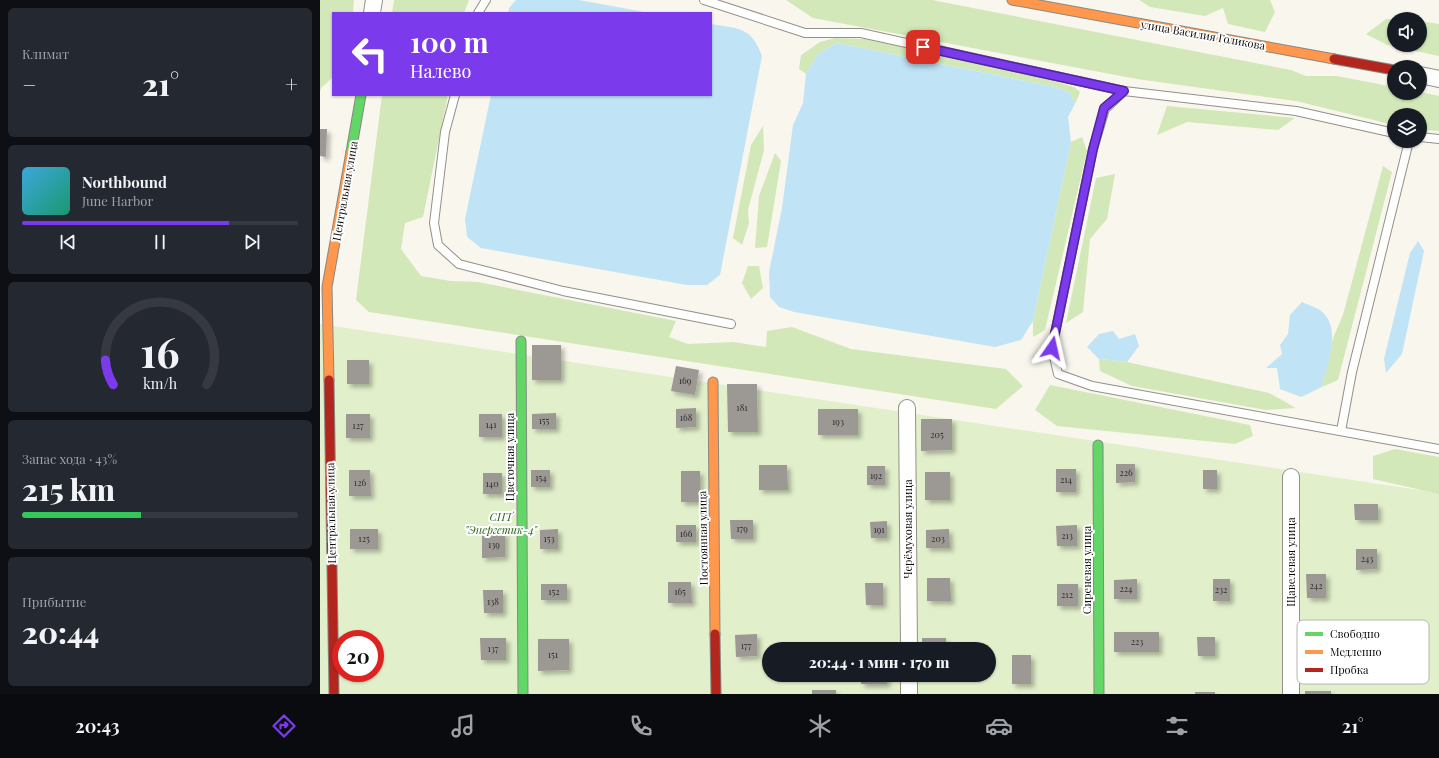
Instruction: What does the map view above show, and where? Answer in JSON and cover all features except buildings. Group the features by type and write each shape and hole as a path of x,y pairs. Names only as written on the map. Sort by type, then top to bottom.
{"street":[{"path":"372,12 374,0"},
{"name":"улица Василия Голикова","path":"1012,0 1387,69"},
{"path":"1427,76 1439,79"},
{"name":"Центральная улица","path":"334,694 327,287 361,96"},
{"name":"Цветочная улица","path":"521,341 523,694"},
{"name":"Постоянная улица","path":"713,382 716,694"},
{"name":"Черёмуховая улица","path":"907,408 908,642"},
{"name":"Сиреневая улица","path":"1098,446 1099,694"},
{"name":"Щавелевая улица","path":"1291,477 1291,694"},
{"path":"909,682 909,694"}],"lane":[{"path":"479,12 486,0"},
{"path":"704,0 805,34 861,34 1124,91 1296,111 1387,131"},
{"path":"1124,91 1104,108 1093,149 1052,348 1058,374 1092,386 1439,449"},
{"path":"455,96 445,132 434,223 438,245 459,264 563,291 731,324"},
{"path":"1427,137 1439,138"},
{"path":"1341,431 1352,372 1407,148"}],"green space":[{"path":"320,0 354,0 353,12 332,12 332,78 321,88 320,92"},
{"path":"394,0 469,0 464,12 392,12"},
{"path":"786,0 932,0 1291,70 1306,76 1337,76 1387,86 1387,100 1427,100 1427,93 1439,96 1439,131 1427,130 1427,108 1387,108 1387,123 1296,101 1137,79 813,18"},
{"path":"1139,0 1270,0 1275,12 1265,32 1228,24 1223,8 1205,16 1150,7"},
{"path":"1386,19 1387,19 1387,45 1366,34"},
{"path":"1427,22 1439,24 1439,56 1420,52 1427,52"},
{"path":"835,38 865,39 1032,75 1074,87 1080,92 1075,104 1070,93 1055,87 837,43 818,54 806,74 799,69 801,55 820,42"},
{"path":"382,96 448,96 423,217 405,223 401,249 421,276 451,281 478,282 676,321 669,337 688,344 733,342 766,347 767,331 792,327 851,349 1006,369 1023,386 996,409 369,312 356,300"},
{"path":"1167,106 1295,118 1278,130 1187,122 1157,135"},
{"path":"763,126 764,150 748,210 749,223 742,245 733,238 751,145"},
{"path":"1082,137 1087,151 1045,330 1033,337 1033,321 1071,142"},
{"path":"775,153 781,161 767,247 755,248 759,196"},
{"path":"1383,166 1392,172 1338,380 1322,387 1333,338 1343,315"},
{"path":"1115,174 1107,219 1090,239 1083,312 1066,323 1096,178"},
{"path":"748,266 759,266 763,288 751,299 742,283"},
{"name":"СНТ \"Энергетик-4\"","path":"320,324 1439,493 1439,694 320,694"},
{"path":"1099,359 1127,362 1269,393 1296,408 1266,410 1132,386 1100,371"},
{"path":"1050,385 1250,425 1253,436 1235,444 1057,426 1035,410"},
{"path":"1395,449 1439,457 1439,494 1373,479 1373,456"}],"water":[{"path":"516,0 579,0 645,12 508,12 509,8"},
{"path":"712,24 737,28 748,34 758,46 762,56 720,275 707,285 687,285 481,248 467,237 465,219 491,96 712,96"},
{"path":"837,43 1055,87 1070,93 1075,104 1068,117 1071,142 1033,321 1021,340 995,347 794,312 779,307 770,297 769,272 782,208 793,125 803,103 806,74 818,54"},
{"path":"1418,241 1424,251 1402,354 1386,373 1384,359 1410,253"},
{"path":"1302,302 1320,310 1327,317 1331,326 1332,346 1322,387 1301,397 1280,389 1277,368 1266,368 1282,354 1280,345 1288,334 1290,315"},
{"path":"1113,331 1119,339 1135,334 1139,346 1127,362 1099,359 1087,347 1099,334"}],"traffic: fast":[{"path":"351,152 361,96"},
{"path":"521,341 523,694"},
{"path":"1098,445 1099,694"}],"traffic: slow":[{"path":"1012,0 1334,59"},
{"path":"329,380 327,287 351,152"},
{"path":"713,382 715,634"}],"traffic: jam":[{"path":"1334,59 1387,69"},
{"path":"329,380 334,694"},
{"path":"715,634 716,694"}],"route":[{"path":"923,47 1124,91 1104,108 1093,149 1052,348"}]}
